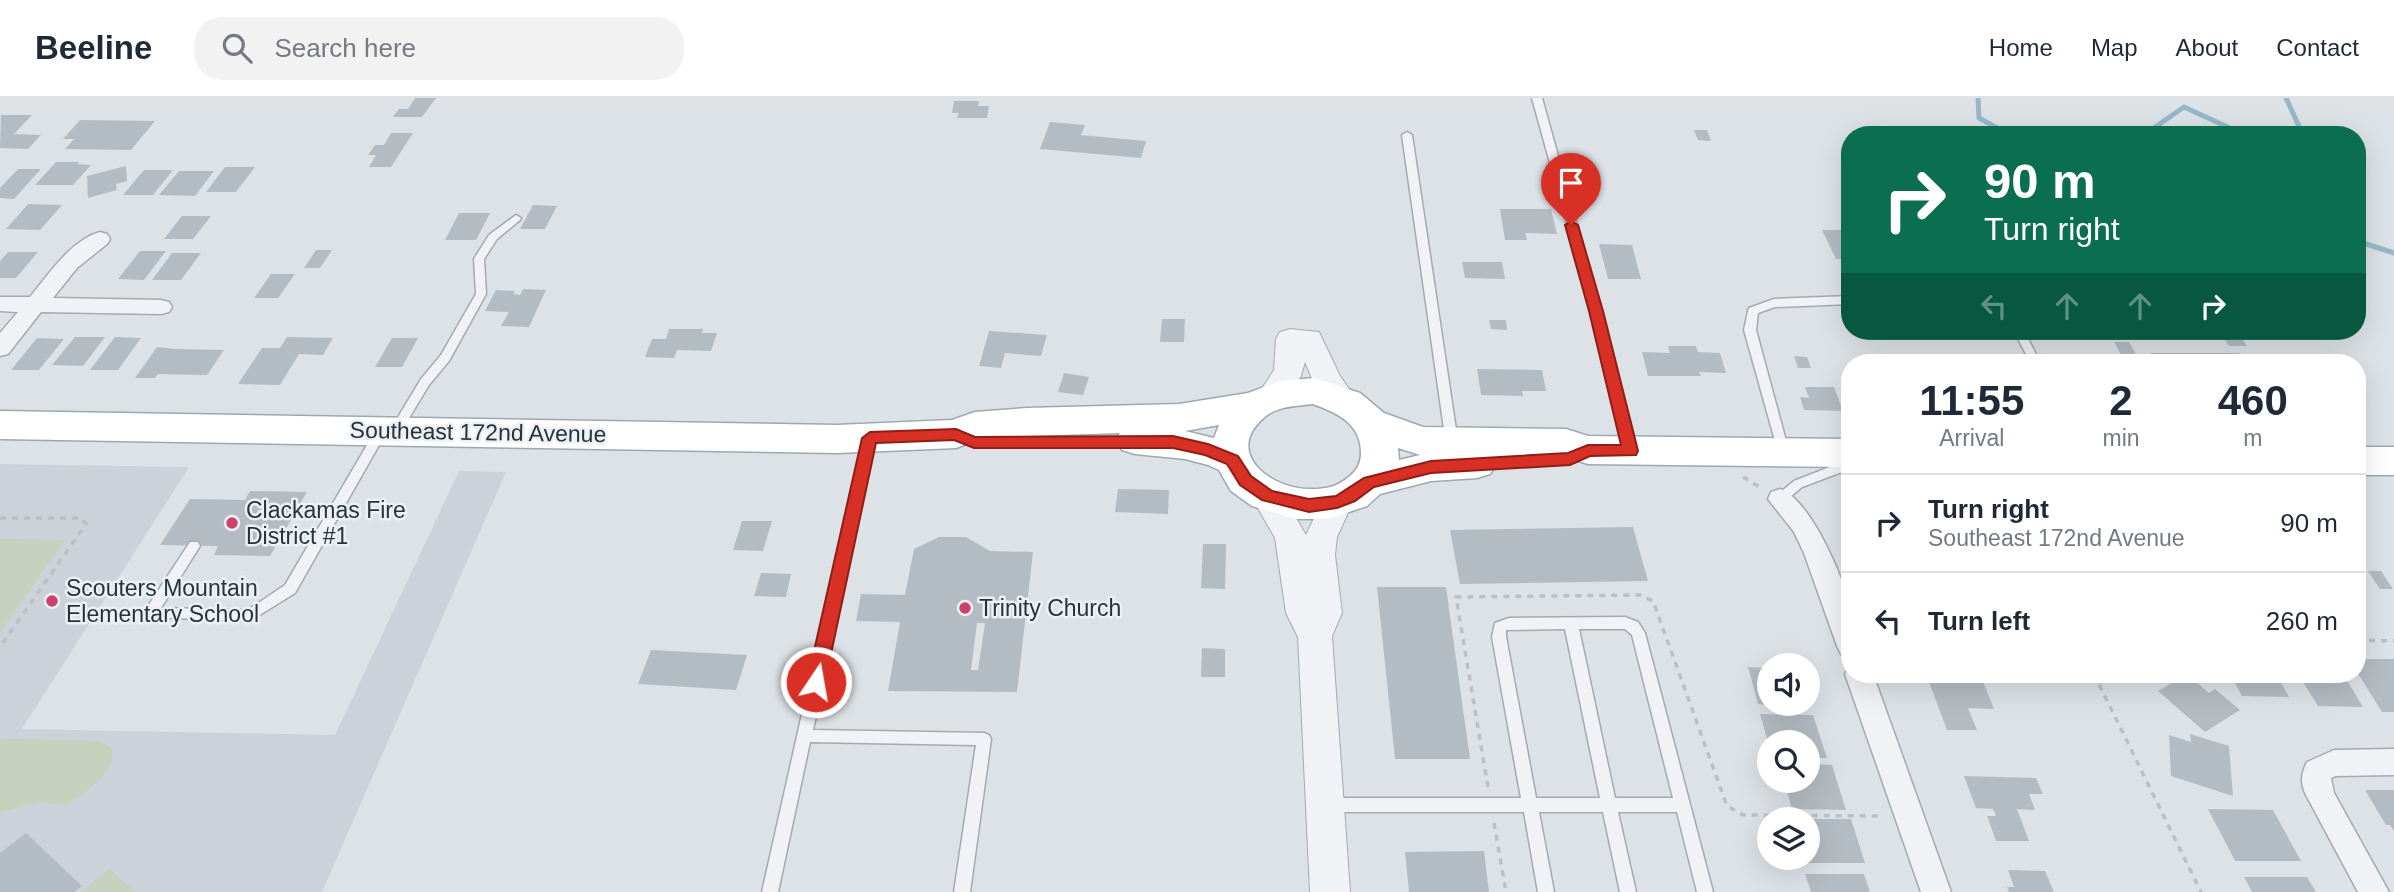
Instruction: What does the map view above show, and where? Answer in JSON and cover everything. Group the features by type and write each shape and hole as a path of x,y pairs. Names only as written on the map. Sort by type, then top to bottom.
{"main road":[{"name":"Southeast 172nd Avenue","path":"956,435 975,426 1179,418 1299,391 1341,398 1364,413 1372,423 1420,441 1566,443 1588,450 1841,453"},
{"path":"1233,460 1230,448 1235,425 1262,401"},
{"path":"1369,482 1380,463 1382,453 1381,442 1372,423"},
{"name":"Southeast 172nd Avenue","path":"0,425 870,438 956,435 974,442 1173,442 1208,449 1233,460 1246,480 1267,496 1309,506 1337,502 1349,497 1369,482 1431,467 1570,459 1588,450"},
{"path":"2366,461 2394,461"}],"street":[{"path":"0,348 70,263 100,239"},
{"path":"0,304 161,307"},
{"path":"1262,401 1286,379 1292,364 1290,339 1309,339 1327,380 1341,398"},
{"path":"1267,496 1291,537 1303,613 1315,637 1331,892"},
{"path":"1780,499 1804,526 1817,553 1841,621"},
{"path":"1315,637 1325,613 1319,555 1321,537 1337,502"},
{"path":"1862,683 1936,892"},
{"path":"2374,892 2324,803 2316,786 2317,771 2334,763 2394,762"}],"lane":[{"path":"1537,98 1596,311 1631,451"},
{"path":"1408,135 1452,443"},
{"path":"194,546 151,613 250,616 290,589 389,430 445,358 481,294 479,259 493,237 516,218"},
{"path":"1783,452 1750,330 1753,311 1773,303 1841,300"},
{"path":"770,892 870,438"},
{"path":"1780,499 1798,484 1841,467"},
{"path":"1546,892 1499,637 1500,627 1509,624 1625,623 1633,626 1638,634 1704,892"},
{"path":"1571,624 1628,892"},
{"path":"804,736 984,739 962,892"},
{"path":"1327,805 1683,806"}],"path":[{"path":"0,518 81,518 86,524 0,647"},
{"path":"2366,640 2394,641"},
{"path":"2098,683 2201,892"}],"shaded area":[{"name":"Scouters Mountain Elementary School","path":"0,464 189,467 22,729 335,735 459,471 506,472 322,892 0,892"}],"green space":[{"path":"0,539 65,540 0,632"},
{"path":"0,740 100,741 111,748 112,757 105,774 67,805 39,802 0,812"},
{"path":"109,869 135,892 81,892"}],"building":[{"path":"415,98 436,98 422,117 393,117 399,109 408,109"},
{"path":"954,101 979,101 978,106 989,106 987,118 957,118 959,113 952,113"},
{"path":"1,115 32,115 14,134 41,135 28,149 0,148"},
{"path":"80,120 155,121 131,150 65,149 74,139 63,139"},
{"path":"1050,122 1085,125 1081,135 1146,141 1141,158 1040,149"},
{"path":"1694,130 1707,130 1711,141 1698,140"},
{"path":"391,133 413,133 391,167 369,167 376,155 368,155 375,145 384,145"},
{"path":"56,162 91,165 73,185 35,185"},
{"path":"126,166 127,181 116,184 117,190 88,198 87,176"},
{"path":"225,167 255,167 236,192 206,192"},
{"path":"18,169 41,169 14,199 0,198 0,188"},
{"path":"144,170 173,170 153,195 123,195"},
{"path":"179,171 214,171 195,196 159,195"},
{"path":"28,204 62,205 40,230 6,229"},
{"path":"533,205 557,206 545,229 520,229"},
{"path":"1500,209 1551,209 1557,234 1525,233 1527,240 1505,240"},
{"path":"459,213 490,213 476,240 445,240"},
{"path":"182,216 211,216 193,239 164,239"},
{"path":"1822,230 1841,230 1841,259 1836,259"},
{"path":"1599,244 1632,245 1641,279 1608,279"},
{"path":"316,250 332,250 320,268 304,268"},
{"path":"140,251 166,251 144,280 118,279"},
{"path":"8,252 38,252 16,278 0,278 0,261"},
{"path":"172,253 201,253 181,280 152,280"},
{"path":"1462,262 1502,262 1505,279 1465,278"},
{"path":"271,274 295,274 278,298 254,298"},
{"path":"523,289 546,290 529,327 501,326 509,312 485,311 496,290 515,291 513,294 520,295"},
{"path":"1162,319 1185,319 1184,342 1160,342"},
{"path":"1489,320 1506,320 1507,330 1491,329"},
{"path":"669,329 703,329 702,333 717,333 711,351 677,350 674,358 645,357 652,339 666,339"},
{"path":"989,331 1047,335 1041,356 1005,353 1001,368 979,366"},
{"path":"75,337 105,337 83,366 52,365"},
{"path":"115,337 141,338 118,370 90,370"},
{"path":"287,337 333,338 323,355 299,354 280,385 238,384 262,348 280,348"},
{"path":"37,338 64,339 39,370 11,370"},
{"path":"392,338 418,338 402,367 375,367"},
{"path":"2225,340 2243,340 2247,346 2229,346"},
{"path":"2114,342 2129,342 2136,354 2121,354"},
{"path":"1668,346 1696,346 1698,352 1720,353 1726,373 1648,376 1642,352 1670,353"},
{"path":"157,347 224,350 207,375 158,374 155,378 135,378"},
{"path":"2150,353 2240,354 2151,354"},
{"path":"1794,356 1807,357 1811,368 1798,368"},
{"path":"1477,369 1542,370 1546,391 1522,391 1523,396 1481,395"},
{"path":"1064,373 1089,377 1083,395 1058,392"},
{"path":"1805,387 1834,387 1841,411 1804,410 1800,397 1809,398"},
{"path":"1118,489 1169,490 1168,514 1115,512"},
{"name":"Clackamas Fire District #1","path":"250,491 307,492 270,556 214,555 218,546 160,545 190,499 245,500"},
{"path":"742,521 772,521 763,551 733,550"},
{"path":"1633,527 1648,581 1460,584 1450,530"},
{"name":"Trinity Church","path":"939,537 966,537 990,551 1033,552 1017,692 888,691 900,622 856,621 861,594 905,595 914,549","holes":["977,623 985,623 978,670 971,670"]},
{"path":"1203,544 1226,544 1225,589 1201,588"},
{"path":"2368,571 2381,571 2393,589 2380,589"},
{"path":"761,573 791,574 786,597 754,596"},
{"path":"1377,587 1446,587 1470,759 1395,759"},
{"path":"1202,648 1225,649 1225,677 1201,677"},
{"path":"651,650 747,655 736,690 638,684"},
{"path":"2366,659 2394,659 2394,712 2382,712 2364,683 2366,683"},
{"path":"1748,667 1757,667 1757,700"},
{"path":"1929,683 1984,683 1994,709 1968,708 1977,730 1947,730"},
{"path":"2172,683 2197,683 2209,693 2215,689 2240,710 2205,732 2158,691"},
{"path":"2235,683 2281,683 2289,697 2242,696"},
{"path":"2304,683 2348,683 2363,707 2318,706"},
{"path":"1761,716 1813,716 1818,730 1765,730"},
{"path":"2190,734 2229,746 2233,796 2171,776 2169,735 2191,742"},
{"path":"1820,736 1827,758 1820,758"},
{"path":"1820,764 1832,765 1846,810 1791,807 1788,793 1820,793"},
{"path":"1964,776 2036,778 2043,794 2029,794 2035,810 2017,809 2029,841 1996,841 1987,816 1996,816 1993,809 1976,808"},
{"path":"2365,790 2394,790 2394,831 2390,825 2386,825"},
{"path":"2208,809 2273,810 2301,861 2235,861"},
{"path":"1820,819 1851,819 1865,863 1820,863"},
{"path":"26,833 82,886 74,892 0,892 0,853"},
{"path":"1484,851 1489,892 1409,892 1405,852"},
{"path":"2008,870 2045,871 2054,892 2009,892 2007,887 2014,887"},
{"path":"1805,874 1864,874 1870,892 1811,892"},
{"path":"2244,877 2307,877 2316,892 2252,892"}],"waterway":[{"path":"1978,98 1979,118 1994,126"},
{"path":"2286,98 2299,126"},
{"path":"2157,126 2184,107 2225,126"},
{"path":"2366,244 2394,253"}],"place":[{"name":"Clackamas Fire District #1","path":"232,523"},
{"name":"Scouters Mountain Elementary School","path":"52,601"},
{"name":"Trinity Church","path":"965,608"}],"route":[{"path":"816,682 870,438 956,435 974,442 1173,442 1208,449 1233,460 1238,471 1255,489 1280,501 1309,506 1337,502 1349,497 1369,482 1431,467 1570,459 1588,450 1631,451 1571,225"}]}
